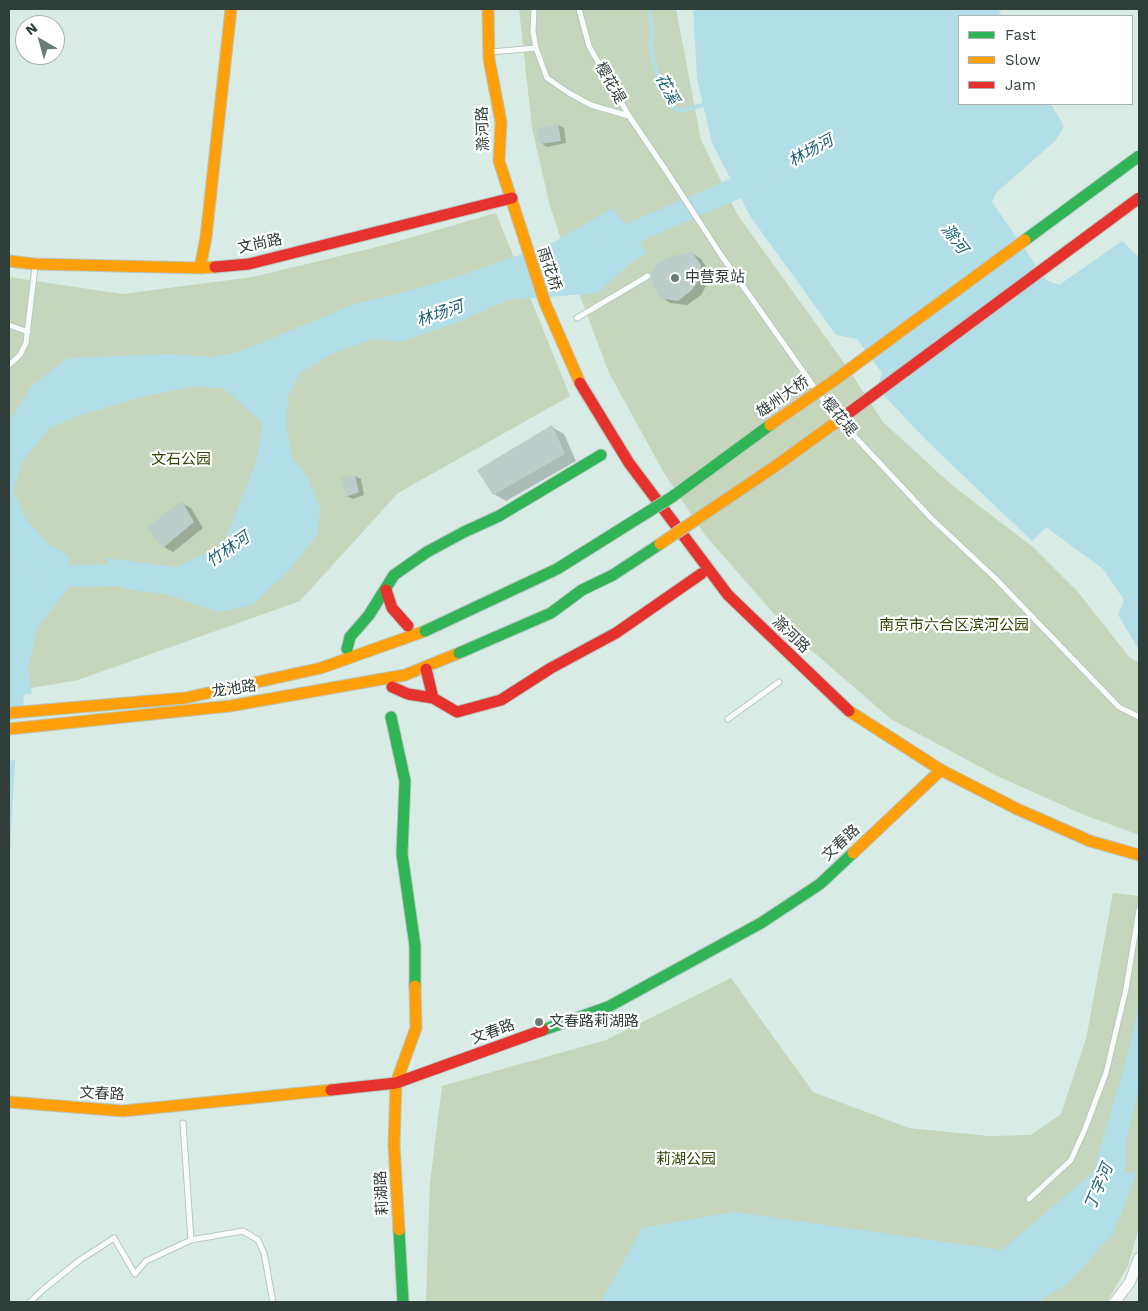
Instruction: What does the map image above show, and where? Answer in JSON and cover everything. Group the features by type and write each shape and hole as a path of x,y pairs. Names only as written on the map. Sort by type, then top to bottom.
{"street":[{"path":"200,268 206,237 231,9"},
{"name":"滁河路","path":"488,9 489,52 501,122 499,161 525,245"},
{"name":"雄州大桥","path":"425,631 557,570 672,497 1139,156"},
{"name":"文尚路","path":"9,261 35,264 200,268 249,264 512,198"},
{"name":"龙池路","path":"9,729 230,706 405,675 551,613 582,590 613,575 656,547 777,465 895,380 935,348 1139,198"},
{"name":"雨花桥","path":"525,245 545,303"},
{"name":"滁河路","path":"545,303 586,394 629,464 728,595 853,715 941,770 1017,809 1090,841 1139,855"},
{"path":"347,649 350,637 369,615 394,575 427,552 499,516 601,456"},
{"path":"392,688 408,694 434,698 456,712 501,700 551,668 616,633 701,574"},
{"path":"386,590 392,608 408,626"},
{"name":"龙池路","path":"9,713 185,698 321,668 425,631"},
{"path":"426,669 434,698"},
{"name":"莉湖路","path":"391,717 405,782 402,854 415,955 416,1028 396,1083 394,1146 403,1302"},
{"name":"文春路","path":"9,1102 123,1111 396,1083 608,1007 761,923 820,884 941,770"},
{"path":"1115,1302 1130,1282 1139,1258"}],"lane":[{"path":"534,9 532,32 547,78 569,94 591,105 629,116"},
{"name":"樱花堤","path":"579,9 589,46 629,116 721,255 831,411 931,518 994,577 1119,707 1139,717"},
{"path":"489,52 536,48"},
{"path":"9,365 20,355 26,343 35,264"},
{"path":"577,318 648,276"},
{"path":"9,324 28,332"},
{"path":"728,718 780,682"},
{"path":"1029,1199 1071,1160 1085,1130 1106,1073 1126,989 1139,910"},
{"path":"183,1123 191,1240"},
{"path":"30,1302 80,1260 114,1238 135,1274 146,1261 191,1240 243,1231 258,1240 264,1253 273,1302"}],"green space":[{"name":"南京市六合区滨河公园","path":"519,9 676,9 701,140 737,214 847,367 883,422 953,486 1033,547 1077,591 1130,658 1139,662 1139,835 1082,814 995,775 891,719 789,631 705,535 664,473 609,373 576,285 550,206 532,128"},
{"name":"文石公园","path":"496,213 570,396 398,493 300,601 78,680 9,692 9,277 122,294 253,277 385,245"},
{"name":"莉湖公园","path":"1113,893 1139,896 1139,1227 1128,1266 1107,1302 426,1302 430,1183 442,1086 606,1040 731,978 813,1092 909,1128 989,1136 1031,1135 1061,1114 1086,1039"}],"water":[{"name":"滁河","path":"693,9 998,9 1001,15 958,15 958,105 1052,105 1064,126 1056,140 996,193 992,202 1046,280 1059,285 1122,241 1139,257 1139,650 1118,615 1124,600 1103,569 1046,527 1032,541 929,443 877,388 882,373 857,339 836,335 750,216 712,143 697,79"},
{"path":"613,208 647,252 627,266 598,293 509,300 461,321 400,342 374,339 336,352 300,373 288,397 286,426 292,457 308,478 320,509 317,535 288,572 252,605 218,612 165,594 124,589 106,558 175,567 223,545 257,459 262,422 223,388 192,387 142,397 75,417 50,428 22,462 13,491 26,519 48,544 69,556 71,585 37,628 28,668 32,694 9,696 9,421 32,386 67,358 170,354 211,357 239,352 355,304 456,277 549,245"},
{"path":"15,760 9,872 9,761"},
{"name":"丁字河","path":"1139,1000 1139,1088 1126,1142 1125,1172 1137,1173 1113,1234 1067,1284 1038,1302 601,1302 642,1228 734,1212 1002,1250 1093,1172 1130,1047"}],"building":[{"path":"558,123 561,141 540,144 537,129"},
{"name":"中营泵站","path":"692,252 701,265 698,281 692,290 678,301 660,298 651,279 651,273 656,264 673,256"},
{"path":"552,425 565,454 493,495 477,470"},
{"path":"355,475 359,492 346,497 341,478"},
{"path":"182,501 194,522 163,548 147,528"}],"waterway":[{"name":"花溪","path":"649,9 652,29 651,47 655,68 659,80 674,108 680,111 707,104"},
{"name":"林场河","path":"605,245 764,176"},
{"name":"竹林河","path":"9,542 53,576 146,575"},
{"name":"林场河","path":"12,709 15,667"}],"traffic: fast":[{"path":"1025,240 1139,156"},
{"path":"425,631 557,569 672,497 770,425"},
{"path":"347,649 350,637 369,615 394,575 427,552 499,516 601,455"},
{"path":"459,653 551,613 582,590 613,575 660,544"},
{"path":"391,717 405,781 402,854 415,946 415,986"},
{"path":"543,1030 608,1007 761,923 820,884 853,853"},
{"path":"399,1230 403,1302"}],"traffic: slow":[{"path":"200,268 206,237 231,9"},
{"path":"488,9 489,59 501,122 499,161 545,303 580,383"},
{"path":"770,425 832,382 1025,240"},
{"path":"9,261 35,264 215,267"},
{"path":"660,544 777,465 846,415"},
{"path":"9,713 185,698 321,668 425,631"},
{"path":"9,729 230,706 405,675 459,653"},
{"path":"849,711 941,770 1017,809 1090,841 1139,855"},
{"path":"853,853 941,770"},
{"path":"399,1230 394,1145 396,1083 416,1028 415,986"},
{"path":"9,1102 123,1111 331,1090"}],"traffic: jam":[{"path":"215,267 249,264 512,198"},
{"path":"846,415 1139,198"},
{"path":"580,383 629,463 728,595 849,711"},
{"path":"392,687 408,694 433,698 457,712 501,700 551,668 616,633 701,574"},
{"path":"386,590 392,608 408,626"},
{"path":"426,669 433,698"},
{"path":"331,1090 396,1083 543,1030"}],"place":[{"name":"中营泵站","path":"675,278"},
{"name":"文春路莉湖路","path":"539,1022"}]}
